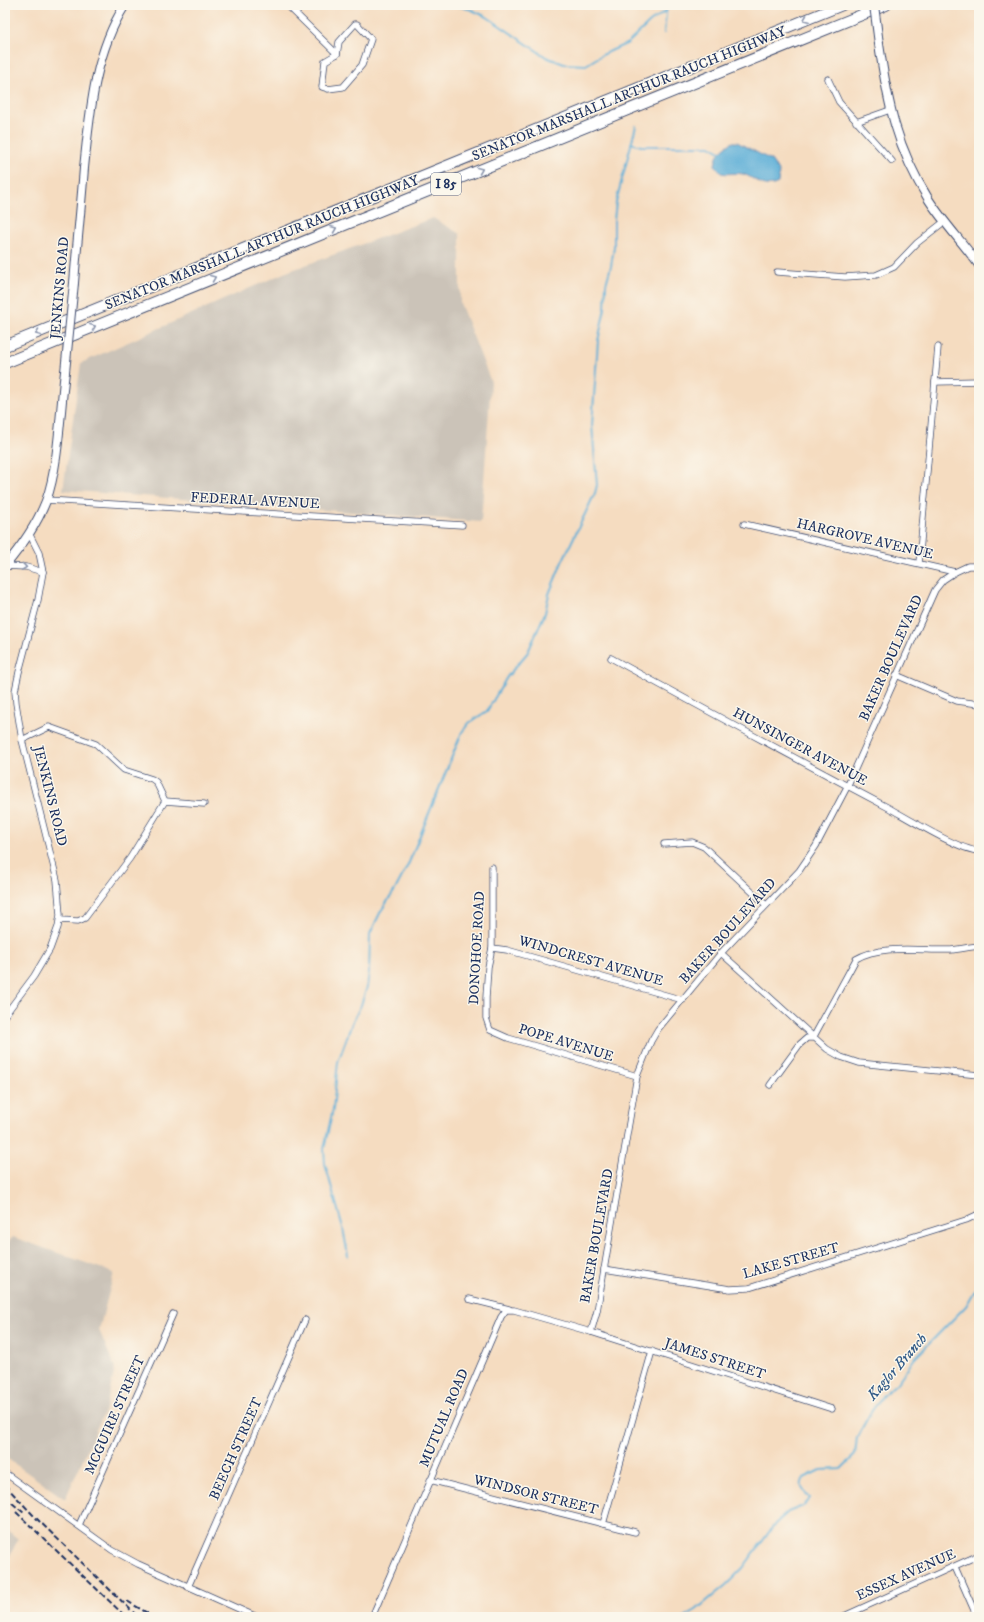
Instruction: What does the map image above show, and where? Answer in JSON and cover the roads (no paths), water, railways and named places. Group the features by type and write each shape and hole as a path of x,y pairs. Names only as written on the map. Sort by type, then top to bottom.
{"highway":[{"name":"SENATOR MARSHALL ARTHUR RAUCH HIGHWAY","path":"5,346 842,5"},
{"name":"SENATOR MARSHALL ARTHUR RAUCH HIGHWAY","path":"5,363 886,5"}],"street":[{"name":"JENKINS ROAD","path":"5,1015 40,967 53,942 60,920 60,902 57,880 22,740 15,691 38,600 43,572 39,553 29,533 46,500 55,455 74,283 89,115 95,82 109,37 125,5"},
{"path":"287,5 337,54"},
{"path":"874,5 890,110 898,136 919,182 945,221 979,265"},
{"path":"355,24 357,24 371,39 362,65 343,87 328,89 322,87 325,61 337,54 339,42 355,24"},
{"path":"828,79 839,102 892,161"},
{"path":"856,122 890,110"},
{"path":"776,272 845,277 876,275 894,267 917,243 945,221"},
{"path":"919,563 938,347"},
{"path":"936,382 979,381"},
{"name":"FEDERAL AVENUE","path":"46,500 462,525"},
{"name":"HARGROVE AVENUE","path":"744,524 955,572"},
{"path":"5,566 29,533"},
{"path":"5,566 26,567 43,572"},
{"path":"955,572 968,566 979,566"},
{"name":"BAKER BOULEVARD","path":"591,1332 604,1269 637,1076 651,1040 721,953 799,872 827,828 847,787 935,590 943,580 955,572"},
{"name":"HUNSINGER AVENUE","path":"611,658 936,834 970,850 979,851"},
{"path":"896,675 957,701 979,704"},
{"path":"22,740 49,727 96,744 124,770 152,779 156,782 165,801"},
{"path":"165,801 204,804"},
{"path":"60,920 78,921 85,918 130,858 165,801"},
{"path":"664,844 692,842 704,847 766,905"},
{"name":"DONOHOE ROAD","path":"490,1030 486,1018 486,998 488,966 492,948 492,867"},
{"path":"813,1038 856,959 865,954 878,951 952,950 979,946"},
{"name":"WINDCREST AVENUE","path":"492,948 507,950 683,1000"},
{"path":"721,953 813,1038 831,1052 859,1063 979,1075"},
{"name":"POPE AVENUE","path":"490,1030 508,1038 637,1076"},
{"path":"770,1086 800,1044 807,1038 813,1038"},
{"name":"LAKE STREET","path":"604,1269 730,1289 749,1288 966,1220 979,1214"},
{"path":"469,1299 591,1332"},
{"name":"MUTUAL ROAD","path":"372,1617 501,1317 506,1310 509,1309"},
{"name":"MCGUIRE STREET","path":"79,1525 173,1314"},
{"name":"BEECH STREET","path":"188,1587 305,1320"},
{"name":"JAMES STREET","path":"591,1332 832,1409"},
{"path":"603,1524 652,1351"},
{"path":"5,1473 112,1550 188,1587 257,1617"},
{"name":"WINDSOR STREET","path":"430,1480 635,1532"},
{"name":"ESSEX AVENUE","path":"842,1617 979,1555"},
{"path":"955,1567 977,1617"}],"water":[{"path":"733,142 737,142 771,160 779,171 778,183 768,186 743,174 721,173 715,165 717,157 726,146"}],"waterway":[{"path":"455,5 472,10 487,17 546,57 564,64 586,65 602,55 628,43 650,22 666,11"},
{"path":"664,33 667,5"},
{"path":"348,1256 343,1228 325,1164 324,1149 333,1109 338,1062 367,987 370,934 381,911 395,890 408,865 462,732 469,723 487,711 507,677 528,652 545,613 549,594 562,562 595,493 597,485 592,425 598,341 605,308 606,284 614,247 616,202 636,126"},
{"path":"631,143 641,146 710,146 720,152"},
{"name":"Kaglor Branch","path":"684,1617 696,1610 726,1585 743,1568 775,1524 788,1512 803,1506 810,1498 802,1486 802,1481 804,1478 820,1470 841,1469 855,1455 857,1437 871,1412 883,1395 896,1384 915,1358 966,1306 974,1292 979,1287"}],"railway":[{"path":"5,1485 35,1517 138,1617"},
{"path":"5,1497 24,1513"},
{"path":"16,1512 126,1617"},
{"path":"127,1601 154,1617"}]}
